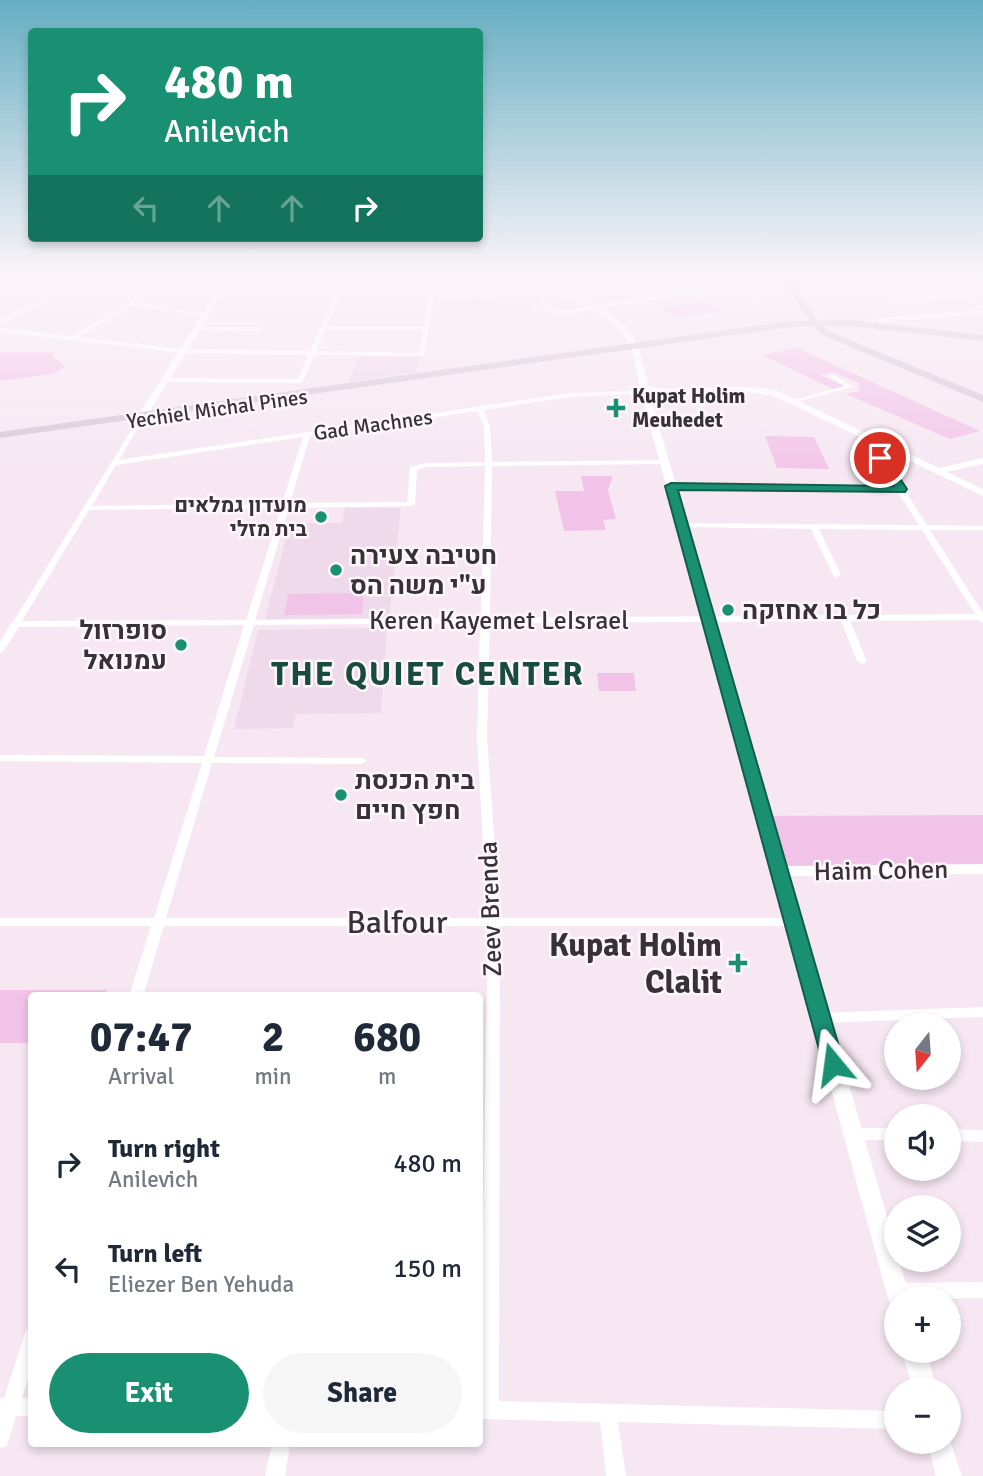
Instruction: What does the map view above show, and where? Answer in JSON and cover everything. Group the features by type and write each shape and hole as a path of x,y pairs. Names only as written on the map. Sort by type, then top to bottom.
{"main road":[{"path":"636,345 642,344"},
{"path":"636,345 645,344"},
{"path":"860,344 983,392"},
{"path":"865,344 983,399"},
{"name":"Yechiel Michal Pines","path":"0,433 616,351 636,345"},
{"name":"Yechiel Michal Pines","path":"0,441 144,412 636,345"}],"street":[{"path":"116,344 182,351 422,355 424,344"},
{"path":"0,650 187,344"},
{"path":"164,380 300,381 315,344"},
{"path":"636,345 645,392 664,462 896,1286"},
{"path":"793,401 850,387 832,376"},
{"name":"Gad Machnes","path":"113,463 569,395 762,389 793,401"},
{"path":"793,401 983,493"},
{"name":"Zeev Brenda","path":"480,409 486,426 488,463 487,620 482,737 494,922 485,1410"},
{"path":"137,992 307,435"},
{"path":"880,458 982,618"},
{"path":"939,471 983,461"},
{"path":"86,508 411,505 413,469 425,465 664,462"},
{"path":"671,486 901,489"},
{"path":"682,525 983,527"},
{"path":"814,527 837,575"},
{"path":"844,618 862,661"},
{"name":"Keren Kayemet LeIsrael","path":"14,624 982,618"},
{"path":"0,758 362,761"},
{"name":"Haim Cohen","path":"780,871 983,869"},
{"name":"Balfour","path":"0,922 793,922"},
{"path":"820,1018 983,1012"},
{"path":"853,1133 884,1134"},
{"path":"961,1135 983,1136"},
{"path":"961,1291 983,1290"},
{"path":"0,1439 5,1407 28,1347"},
{"path":"5,1407 28,1407"},
{"path":"485,1410 884,1420"},
{"path":"608,1414 616,1476"},
{"path":"275,1476 280,1447"},
{"path":"943,1454 949,1476"}],"shaded area":[{"path":"797,348 980,431 950,439 846,394 860,391 858,383 834,372 820,375 844,386 833,389 762,355"},
{"path":"0,352 54,352 52,356 66,367 53,374 0,381"},
{"path":"358,356 421,357 416,372 349,382"},
{"path":"765,436 814,437 829,469 777,468"},
{"path":"581,476 613,476 608,490 616,519 603,520 606,530 564,531 555,491 584,491"},
{"name":"חטיבה צעירה ע\"י משה הס","path":"345,508 401,508 389,618 265,619 290,523 342,523"},
{"path":"364,593 362,614 284,615 288,594"},
{"path":"387,628 381,713 296,714 293,728 234,729 258,630"},
{"path":"597,673 634,673 636,691 599,691"},
{"path":"983,815 983,869 780,871 764,816"},
{"path":"0,990 107,990 28,992 28,1043 0,1043"}],"place":[{"name":"Kupat Holim Meuhedet","path":"616,408"},
{"name":"מועדון גמלאים בית מזלי","path":"321,517"},
{"name":"חטיבה צעירה ע\"י משה הס","path":"336,570"},
{"name":"כל בו אחזקה","path":"728,610"},
{"name":"סופרזול עמנואל","path":"181,645"},
{"name":"בית הכנסת חפץ חיים","path":"341,795"},
{"name":"Kupat Holim Clalit","path":"738,963"}],"district":[{"name":"THE QUIET CENTER","path":"428,673"}],"route":[{"path":"833,1064 671,486 901,489 880,458"}]}
